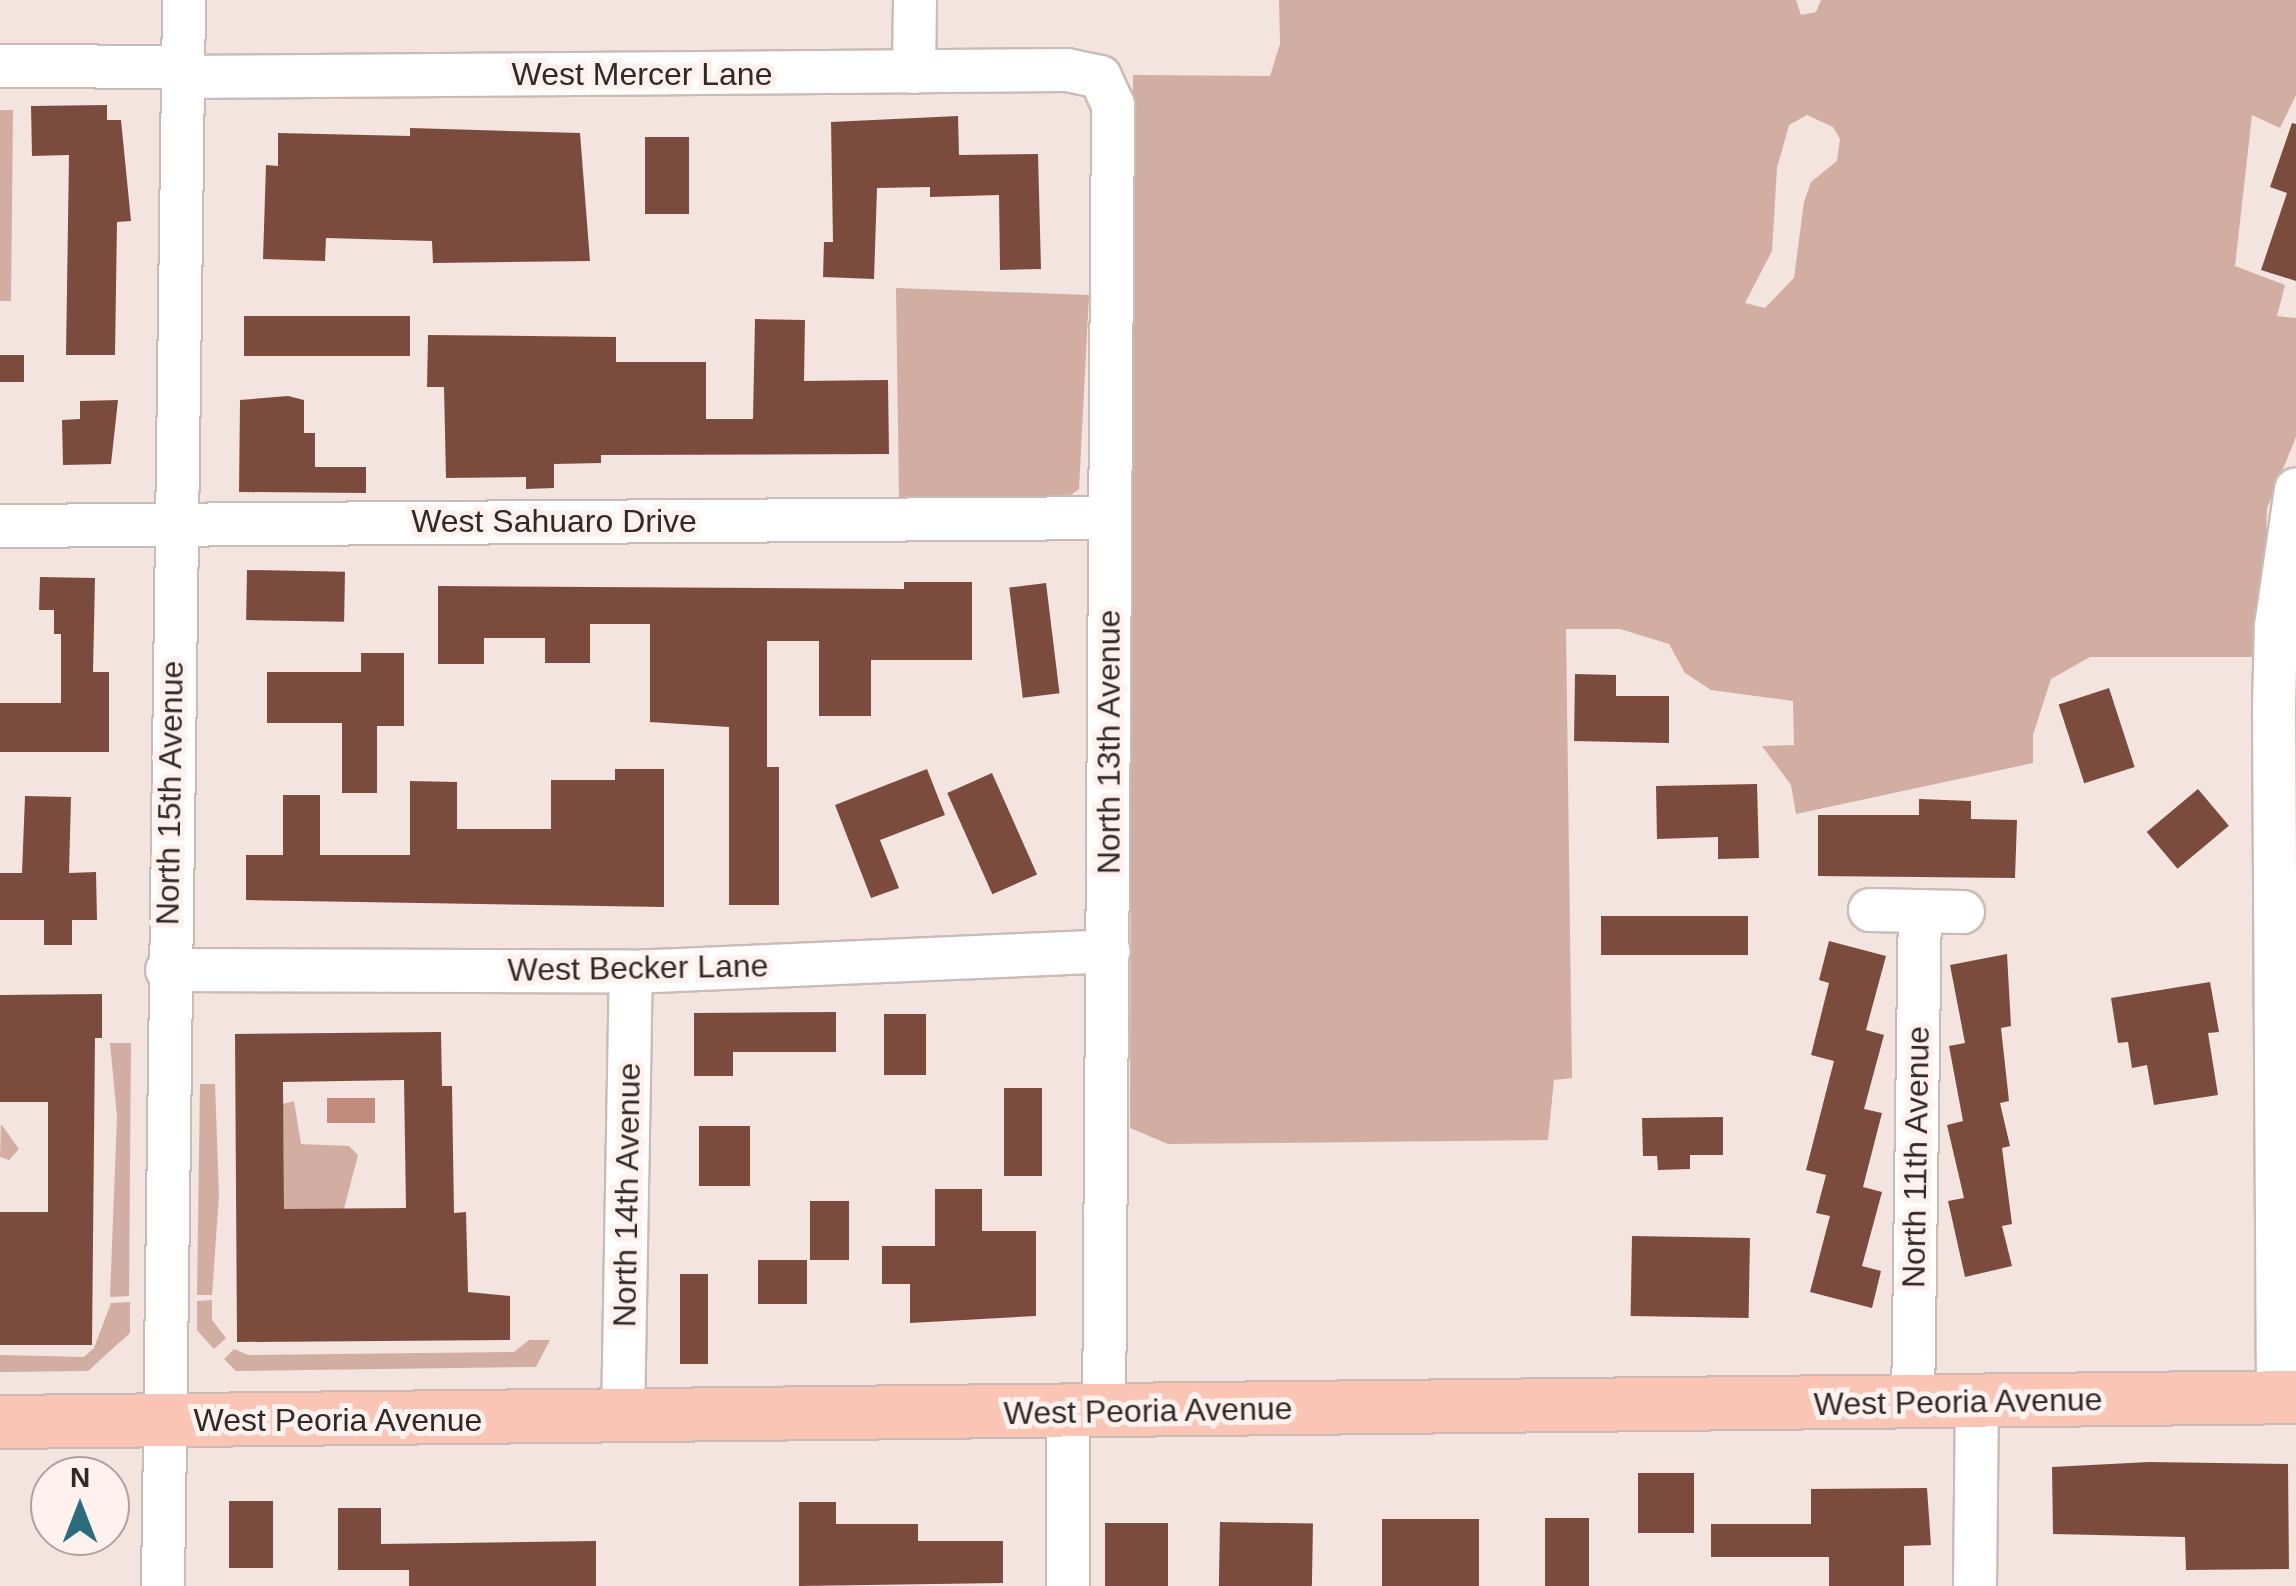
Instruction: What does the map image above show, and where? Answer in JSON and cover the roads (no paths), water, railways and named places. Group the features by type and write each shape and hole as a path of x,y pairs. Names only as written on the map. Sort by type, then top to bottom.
{"main road":[{"name":"West Peoria Avenue","path":"0,1422 624,1419 2287,1398"}],"street":[{"name":"North 15th Avenue","path":"163,1586 161,1420 184,0"},
{"path":"914,72 915,0"},
{"name":"West Mercer Lane","path":"0,66 183,72 1067,70 1100,77"},
{"name":"North 13th Avenue","path":"1068,1586 1086,1411 1110,951 1108,518 1113,104 1100,77"},
{"path":"2287,1398 2287,878 2276,626 2296,489"},
{"name":"West Sahuaro Drive","path":"0,526 1108,518"},
{"path":"1870,910 1962,912"},
{"name":"North 11th Avenue","path":"1913,1404 1920,911"},
{"name":"West Becker Lane","path":"167,970 631,972 1110,951"},
{"name":"North 14th Avenue","path":"624,1419 631,972"},
{"path":"1976,1586 1977,1402"}]}
